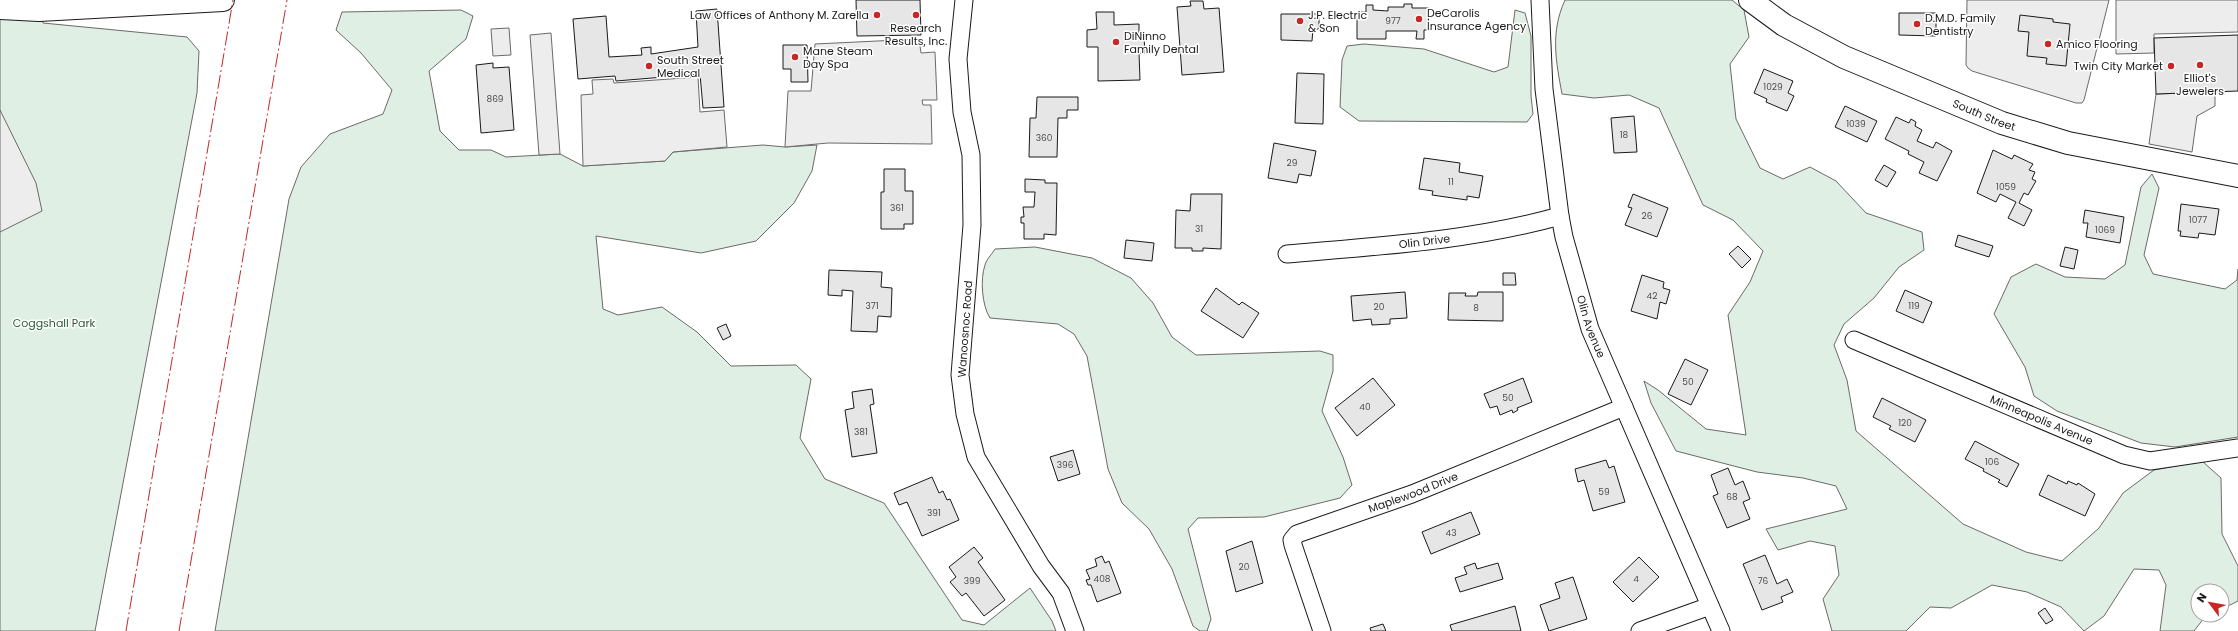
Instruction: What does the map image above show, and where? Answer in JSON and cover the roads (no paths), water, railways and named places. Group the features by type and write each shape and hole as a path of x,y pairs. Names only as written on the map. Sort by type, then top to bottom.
{"street":[{"path":"0,8 39,10 223,0"},
{"name":"Wanoosnoc Road","path":"964,0 958,59 962,112 971,155 972,217 960,375 965,414 976,457 1041,566 1061,593 1075,631"},
{"name":"Olin Avenue","path":"1540,0 1544,88 1560,216 1564,237 1590,329 1721,631"},
{"name":"South Street","path":"1750,0 1784,25 1844,56 2002,124 2068,143 2238,176"},
{"name":"Olin Drive","path":"1286,254 1444,240 1521,226 1560,216"},
{"name":"Minneapolis Avenue","path":"1854,340 2124,455 2150,461 2238,448"},
{"name":"Maplewood Drive","path":"1322,631 1293,545 1292,540 1297,534 1412,494 1624,407"},
{"path":"1640,631 1710,606"}],"place":[{"name":"Law Offices of Anthony M. Zarella","path":"877,15"},
{"name":"Research Results, Inc.","path":"916,15"},
{"name":"DeCarolis Insurance Agency","path":"1419,19"},
{"name":"J.P. Electric & Son","path":"1300,21"},
{"name":"D.M.D. Family Dentistry","path":"1917,24"},
{"name":"DiNinno Family Dental","path":"1116,42"},
{"name":"Amico Flooring","path":"2048,44"},
{"name":"Mane Steam Day Spa","path":"795,57"},
{"name":"Elliot's Jewelers","path":"2200,65"},
{"name":"South Street Medical","path":"649,66"},
{"name":"Twin City Market","path":"2171,66"}],"park label":[{"name":"Coggshall Park","path":"54,323"}]}
